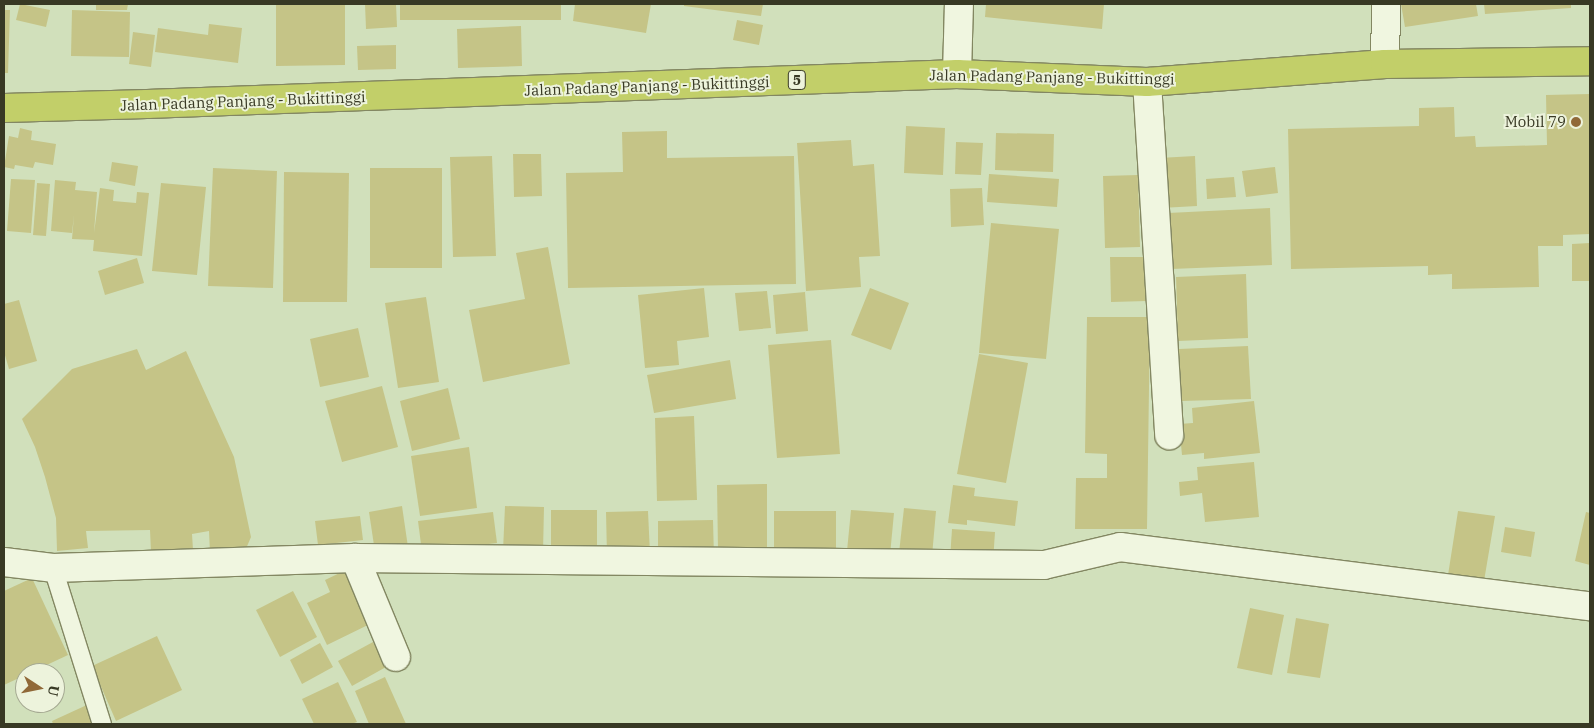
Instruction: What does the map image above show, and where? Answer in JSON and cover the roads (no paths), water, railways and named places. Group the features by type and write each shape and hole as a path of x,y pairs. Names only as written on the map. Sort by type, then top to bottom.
{"highway":[{"name":"Jalan Padang Panjang - Bukittinggi","path":"4,108 958,74 1148,82 1385,64 1590,61"}],"street":[{"path":"958,74 959,4"},
{"path":"1385,64 1386,4"},
{"path":"1148,82 1169,435"},
{"path":"4,562 53,568 355,558 1044,565 1120,547 1590,606"},
{"path":"355,558 396,657"}],"lane":[{"path":"53,568 102,724"}],"place":[{"name":"Mobil 79","path":"1576,122"}]}
